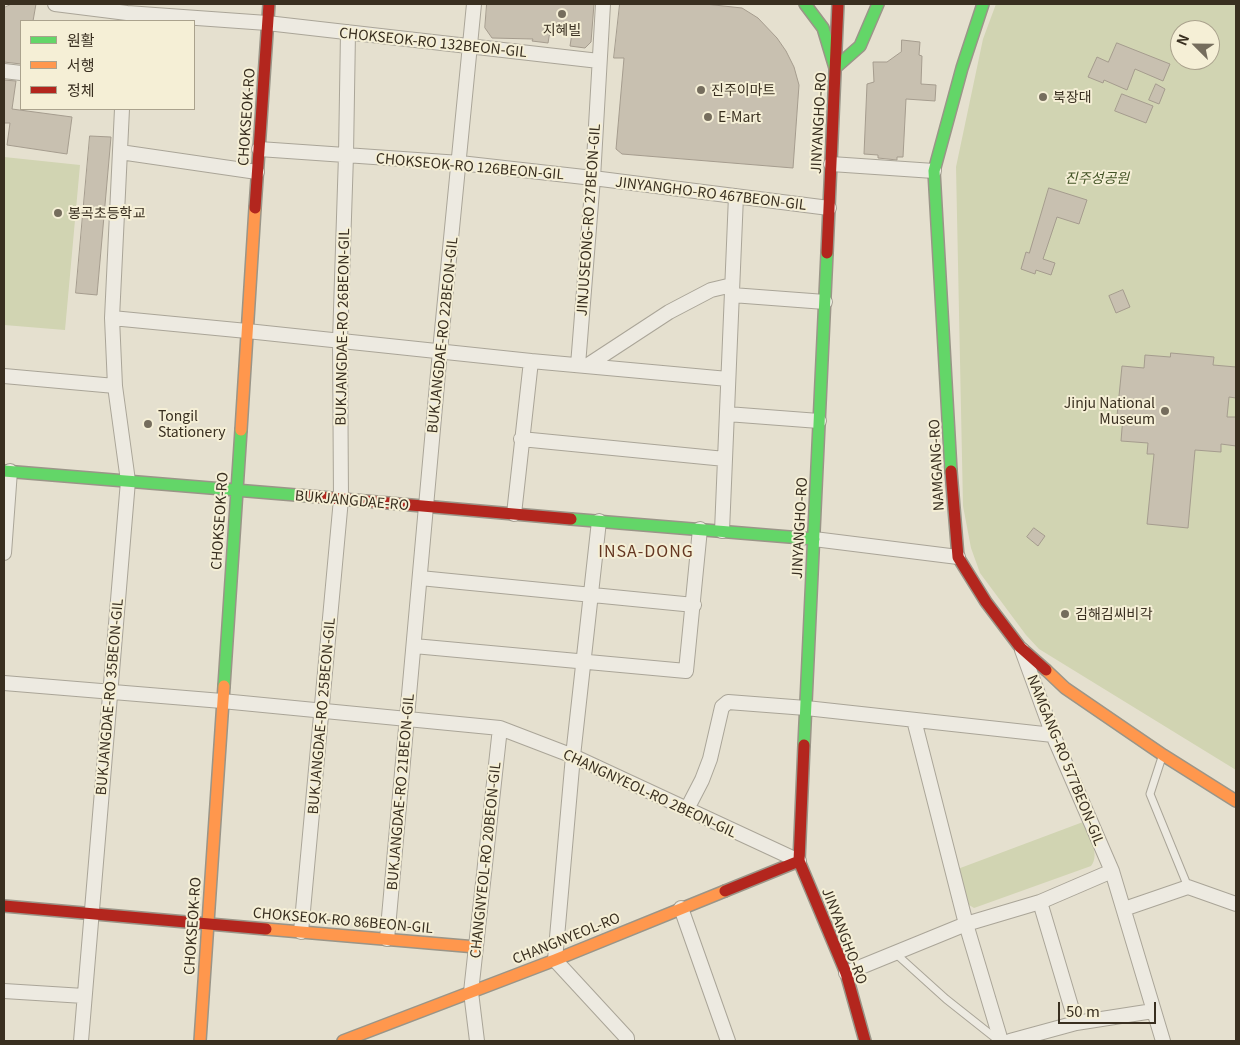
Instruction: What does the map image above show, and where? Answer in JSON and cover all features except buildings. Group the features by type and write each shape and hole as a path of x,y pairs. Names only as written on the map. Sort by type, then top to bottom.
{"street":[{"name":"CHOKSEOK-RO 132BEON-GIL","path":"55,4 127,13 267,23 599,61"},
{"name":"CHOKSEOK-RO","path":"200,1041 269,4"},
{"name":"BUKJANGDAE-RO 22BEON-GIL","path":"426,506 474,4"},
{"name":"JINJUSEONG-RO 27BEON-GIL","path":"583,365 603,4"},
{"path":"805,4 823,28 835,68 860,46 878,4"},
{"name":"JINYANGHO-RO","path":"838,4 799,861 846,973 865,1041"},
{"name":"NAMGANG-RO","path":"983,4 962,68 934,171 958,557 986,602 1020,647 1065,688 1163,756 1236,801"},
{"path":"346,155 348,32"},
{"path":"4,71 20,73"},
{"name":"BUKJANGDAE-RO 35BEON-GIL","path":"81,1041 128,481 115,379 112,318 122,110"},
{"name":"CHOKSEOK-RO 126BEON-GIL","path":"259,149 460,163 593,178"},
{"path":"120,152 258,172"},
{"name":"BUKJANGDAE-RO 26BEON-GIL","path":"341,499 340,341 346,155"},
{"path":"831,164 934,171"},
{"name":"JINYANGHO-RO 467BEON-GIL","path":"593,178 829,208"},
{"path":"722,531 736,196"},
{"path":"583,365 669,312 711,290 732,290 824,302"},
{"path":"112,318 531,361 728,379"},
{"path":"514,514 531,361"},
{"path":"4,376 115,379"},
{"path":"727,414 819,421"},
{"path":"521,439 725,459"},
{"path":"4,553 7,471"},
{"name":"BUKJANGDAE-RO","path":"7,471 814,538"},
{"name":"BUKJANGDAE-RO 25BEON-GIL","path":"302,932 341,499"},
{"name":"BUKJANGDAE-RO 21BEON-GIL","path":"387,939 426,506"},
{"path":"599,521 573,756 555,960 628,1041"},
{"path":"414,646 686,671 700,529"},
{"path":"814,538 958,557"},
{"path":"420,578 694,605"},
{"name":"NAMGANG-RO 577BEON-GIL","path":"1020,647 1053,736 1112,872 1163,1041"},
{"name":"CHANGNYEOL-RO 2BEON-GIL","path":"4,683 222,701 500,728 573,756 799,861"},
{"path":"687,809 702,780 710,759 722,707 728,702 806,708 1053,736"},
{"path":"914,720 942,836 1000,1041"},
{"name":"CHANGNYEOL-RO 20BEON-GIL","path":"477,1041 471,992 500,728"},
{"name":"CHANGNYEOL-RO","path":"343,1041 555,960 799,861"},
{"path":"846,973 966,924 1040,902 1112,872"},
{"path":"1124,909 1188,888 1235,901"},
{"path":"1040,902 1076,1024"},
{"name":"CHOKSEOK-RO 86BEON-GIL","path":"4,906 476,947"},
{"path":"681,908 728,1041"},
{"path":"4,991 84,996"},
{"path":"1010,1041 1076,1024 1153,1011"}],"lane":[{"path":"1163,756 1150,794 1188,888"},
{"path":"895,953 946,999 1000,1041"}],"green space":[{"name":"진주성공원","path":"996,4 1236,4 1236,770 1039,649 1026,635 980,573 971,548 963,506 956,167 983,39"},
{"path":"4,157 80,165 65,330 4,325"},
{"path":"1083,822 1094,850 1095,856 1091,866 974,908 964,902 955,870"}],"traffic: fast":[{"path":"805,4 823,28 835,68 860,46 878,4"},
{"path":"951,471 934,171 962,68 983,4"},
{"path":"804,745 827,253"},
{"path":"224,686 241,430"},
{"path":"4,471 308,496"},
{"path":"571,519 814,539"}],"traffic: slow":[{"path":"241,430 255,208"},
{"path":"1046,670 1065,688 1163,755 1236,801"},
{"path":"200,1041 224,686"},
{"path":"343,1041 555,960 725,891"},
{"path":"266,929 476,947"}],"traffic: jam":[{"path":"255,208 269,4"},
{"path":"827,253 838,4"},
{"path":"951,471 958,557 986,602 1020,647 1046,670"},
{"path":"308,496 571,519"},
{"path":"804,745 799,861 846,973 865,1041"},
{"path":"725,891 799,861"},
{"path":"4,906 266,929"}],"place":[{"name":"지혜빌","path":"562,14"},
{"name":"진주이마트","path":"701,90"},
{"name":"북장대","path":"1043,97"},
{"name":"E-Mart","path":"708,117"},
{"name":"봉곡초등학교","path":"58,213"},
{"name":"Jinju National Museum","path":"1165,411"},
{"name":"Tongil Stationery","path":"148,424"},
{"name":"김해김씨비각","path":"1065,614"}],"district":[{"name":"INSA-DONG","path":"646,551"}]}
